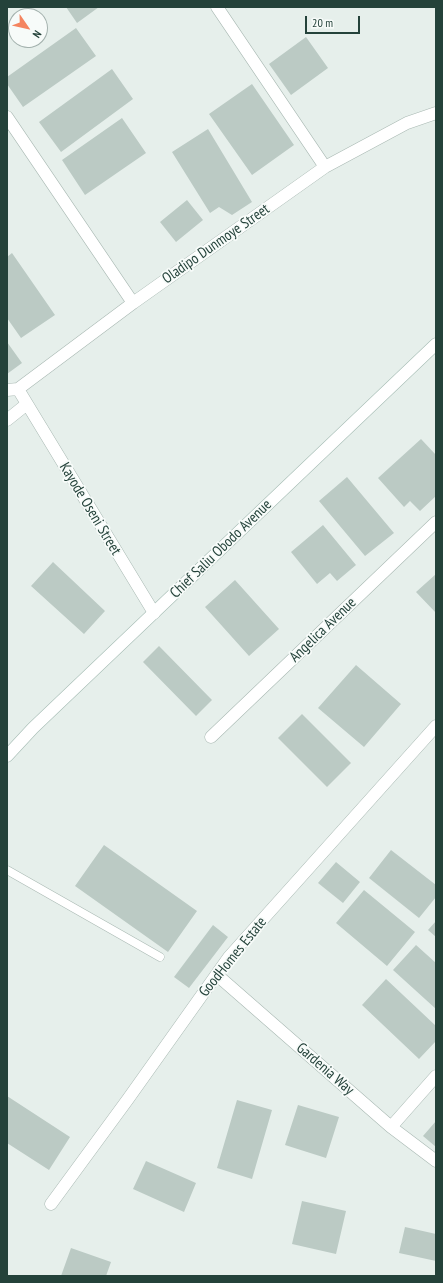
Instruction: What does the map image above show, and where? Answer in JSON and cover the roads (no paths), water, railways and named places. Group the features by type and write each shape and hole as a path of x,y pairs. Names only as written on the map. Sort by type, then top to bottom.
{"street":[{"path":"217,7 325,167"},
{"name":"Oladipo Dunmoye Street","path":"12,389 325,167 407,123 436,113"},
{"path":"7,117 133,303"},
{"name":"Chief Saliu Obodo Avenue","path":"7,756 33,728 436,344"},
{"name":"Kayode Oseni Street","path":"12,389 27,404 154,613"},
{"path":"7,420 27,404"},
{"name":"Angelica Avenue","path":"211,737 436,522"},
{"name":"GoodHomes Estate","path":"51,1204 128,1100 229,957 436,726"},
{"name":"Gardenia Way","path":"217,975 391,1127 436,1161"},
{"path":"391,1127 436,1076"}],"lane":[{"path":"7,870 160,957"}]}
